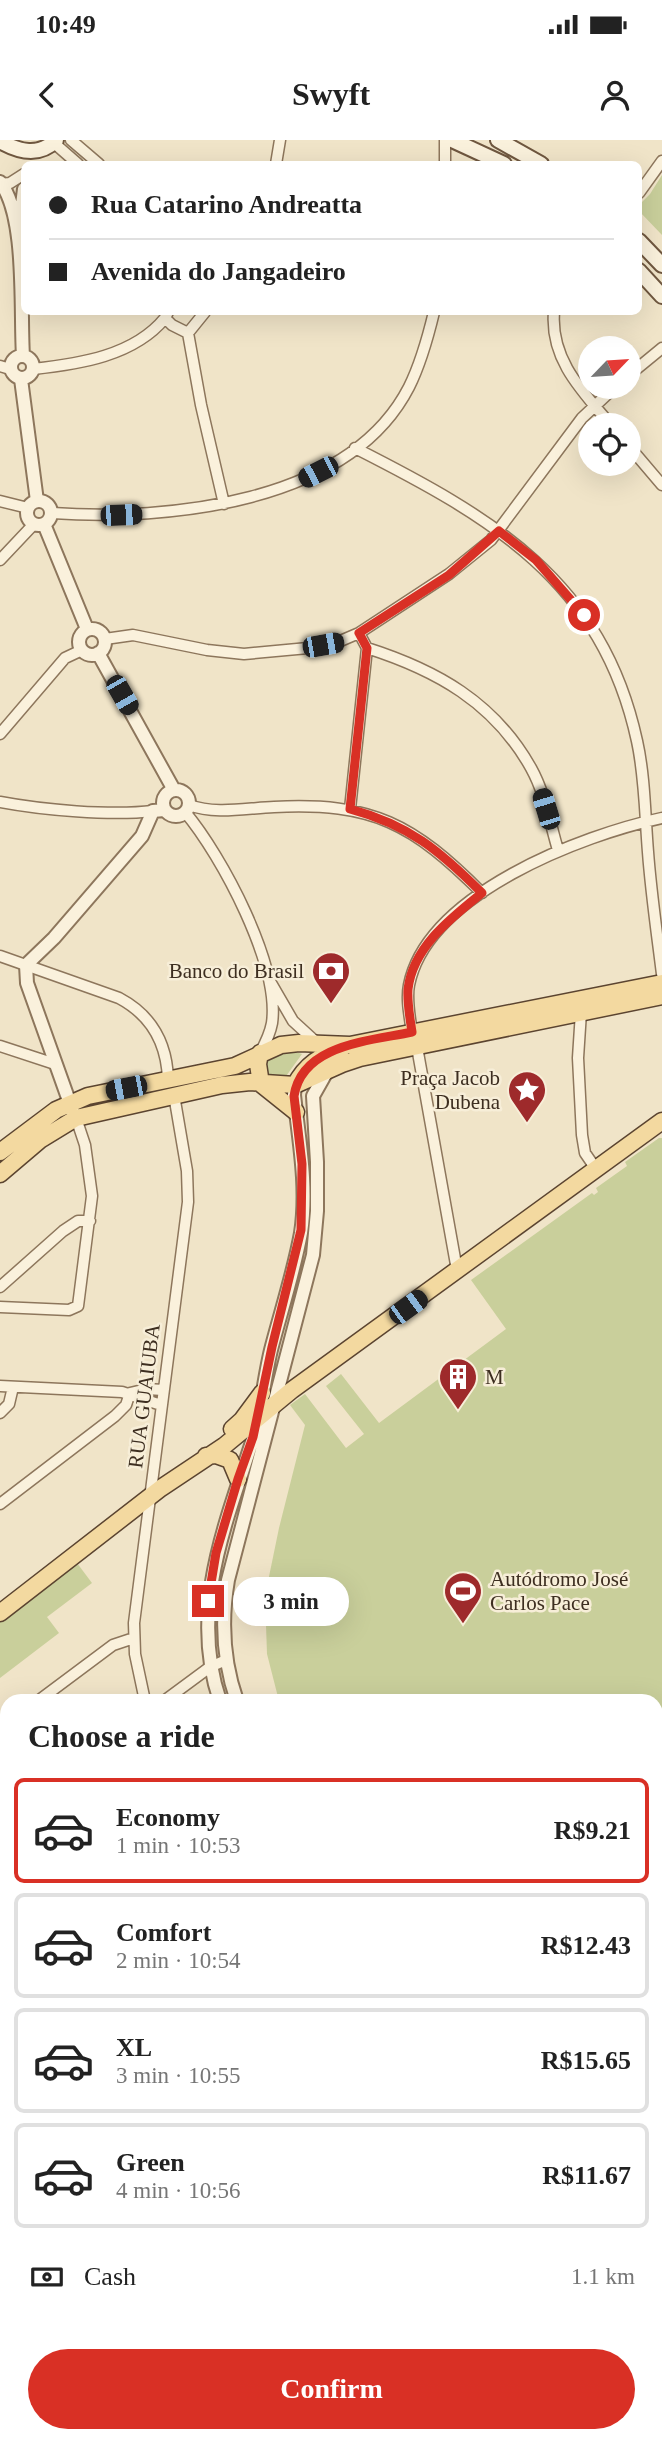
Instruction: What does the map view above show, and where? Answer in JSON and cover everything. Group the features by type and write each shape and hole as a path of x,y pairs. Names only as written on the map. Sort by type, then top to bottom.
{"main road":[{"path":"452,140 498,161"},
{"path":"498,140 536,161"},
{"path":"0,141 29,159 55,142"},
{"path":"642,245 662,265"},
{"path":"642,274 662,296"},
{"path":"171,1087 236,1083 295,1085 342,1064 414,1040 662,983"},
{"path":"2,1145 48,1115 171,1087 235,1066 281,1045 350,1045 414,1040 662,996"},
{"path":"295,1085 308,1065 324,1055 350,1045"},
{"path":"260,1053 258,1064 261,1084 296,1112"},
{"path":"0,1174 73,1110"},
{"path":"206,1456 214,1445 268,1399 457,1270 662,1121"},
{"path":"0,1613 151,1496 257,1420 268,1399"},
{"path":"206,1456 216,1455 230,1460 238,1479"}],"street":[{"path":"71,140 95,161"},
{"path":"276,161 280,140"},
{"path":"445,140 445,161"},
{"path":"55,142 77,161"},
{"path":"642,189 662,161"},
{"path":"21,176 14,181 0,184 13,204 18,235 21,308"},
{"path":"18,235 21,212"},
{"path":"21,315 23,356"},
{"path":"33,369 107,355 145,338 166,315 172,325 188,332"},
{"path":"188,332 202,315"},
{"path":"21,379 33,504 28,517 43,521 158,513 224,504 305,478 355,448 383,423 408,388 427,343 433,315"},
{"path":"554,315 556,344 564,365 601,413"},
{"path":"188,332 201,405 224,504"},
{"path":"641,365 662,348"},
{"path":"23,356 31,362 33,369 29,376 21,379 5,367 23,356"},
{"path":"105,639 132,635 207,650 244,654 308,648 338,642 359,633 449,575 499,531 582,418 602,399"},
{"path":"355,448 439,491 499,531 536,560 584,615 599,639 624,695 637,742 662,974"},
{"path":"641,460 662,485"},
{"path":"0,501 49,505 43,521 0,560"},
{"path":"43,521 87,629"},
{"path":"87,629 99,630 105,639 104,647 98,653 89,655 82,650 79,638 87,629"},
{"path":"350,809 367,648 359,633"},
{"path":"367,648 425,669 461,689 494,718 532,770 558,850"},
{"path":"0,734 65,658 82,650"},
{"path":"98,653 174,790 186,794 187,809 235,892 256,938 269,978 293,1021 317,1043"},
{"path":"0,1307 76,1308 79,1303 92,1196 85,1145 25,979 26,965 54,938 142,836 159,811 165,796 174,790"},
{"path":"0,802 136,813 159,811 174,816 187,809 311,805 350,809 391,822 425,841 482,893"},
{"path":"457,1270 414,1040 408,993 414,969 423,950 459,911 482,893 536,860 558,850 662,818"},
{"name":"RUA GUAIUBA","path":"0,956 134,1006 156,1030 164,1047 186,1163 188,1202 140,1566 134,1638 144,1694"},
{"path":"260,1053 269,1035 272,1021 269,978"},
{"path":"581,1012 578,1058 582,1135 585,1153 596,1170"},
{"path":"0,1046 55,1064"},
{"path":"268,1399 313,1255 317,1211 317,1162 313,1096 326,1073"},
{"path":"235,1694 226,1660 223,1619 228,1580 268,1399 301,1230 302,1164 295,1085"},
{"path":"302,1164 317,1162"},
{"path":"0,1287 63,1231 78,1221 90,1221"},
{"path":"0,1386 131,1393 161,1405"},
{"path":"0,1413 9,1404 13,1387"},
{"path":"131,1393 147,1389 163,1390"},
{"path":"0,1504 115,1416 126,1405 131,1393"},
{"path":"218,1694 210,1667 207,1622 211,1578 257,1420"},
{"path":"47,1694 113,1645 134,1638"},
{"path":"173,1694 210,1667 226,1660"}],"green space":[{"path":"662,175 662,235 642,214 642,202"},
{"path":"289,1050 302,1054 284,1079 264,1078 263,1058"},
{"name":"Autódromo José Carlos Pace","path":"662,1138 662,1694 277,1694 267,1654 265,1596 305,1425 290,1405 305,1394 346,1448 364,1434 326,1386 341,1374 379,1423 506,1329 471,1280 592,1193 594,1195 598,1192 596,1188 627,1166 625,1162"},
{"path":"77,1563 92,1583 47,1617 59,1633 0,1678 0,1622"}],"place":[{"name":"Banco do Brasil","path":"331,1005"},
{"name":"Praça Jacob Dubena","path":"527,1124"},
{"name":"M","path":"458,1411"},
{"name":"Autódromo José Carlos Pace","path":"463,1625"}],"route":[{"path":"208,1601 216,1553 253,1437 301,1230 303,1182 295,1085 308,1065 324,1055 350,1045 412,1032 408,993 414,969 423,950 459,911 482,893 425,841 391,822 350,809 367,648 359,633 449,575 499,531 536,560 584,615"}]}
